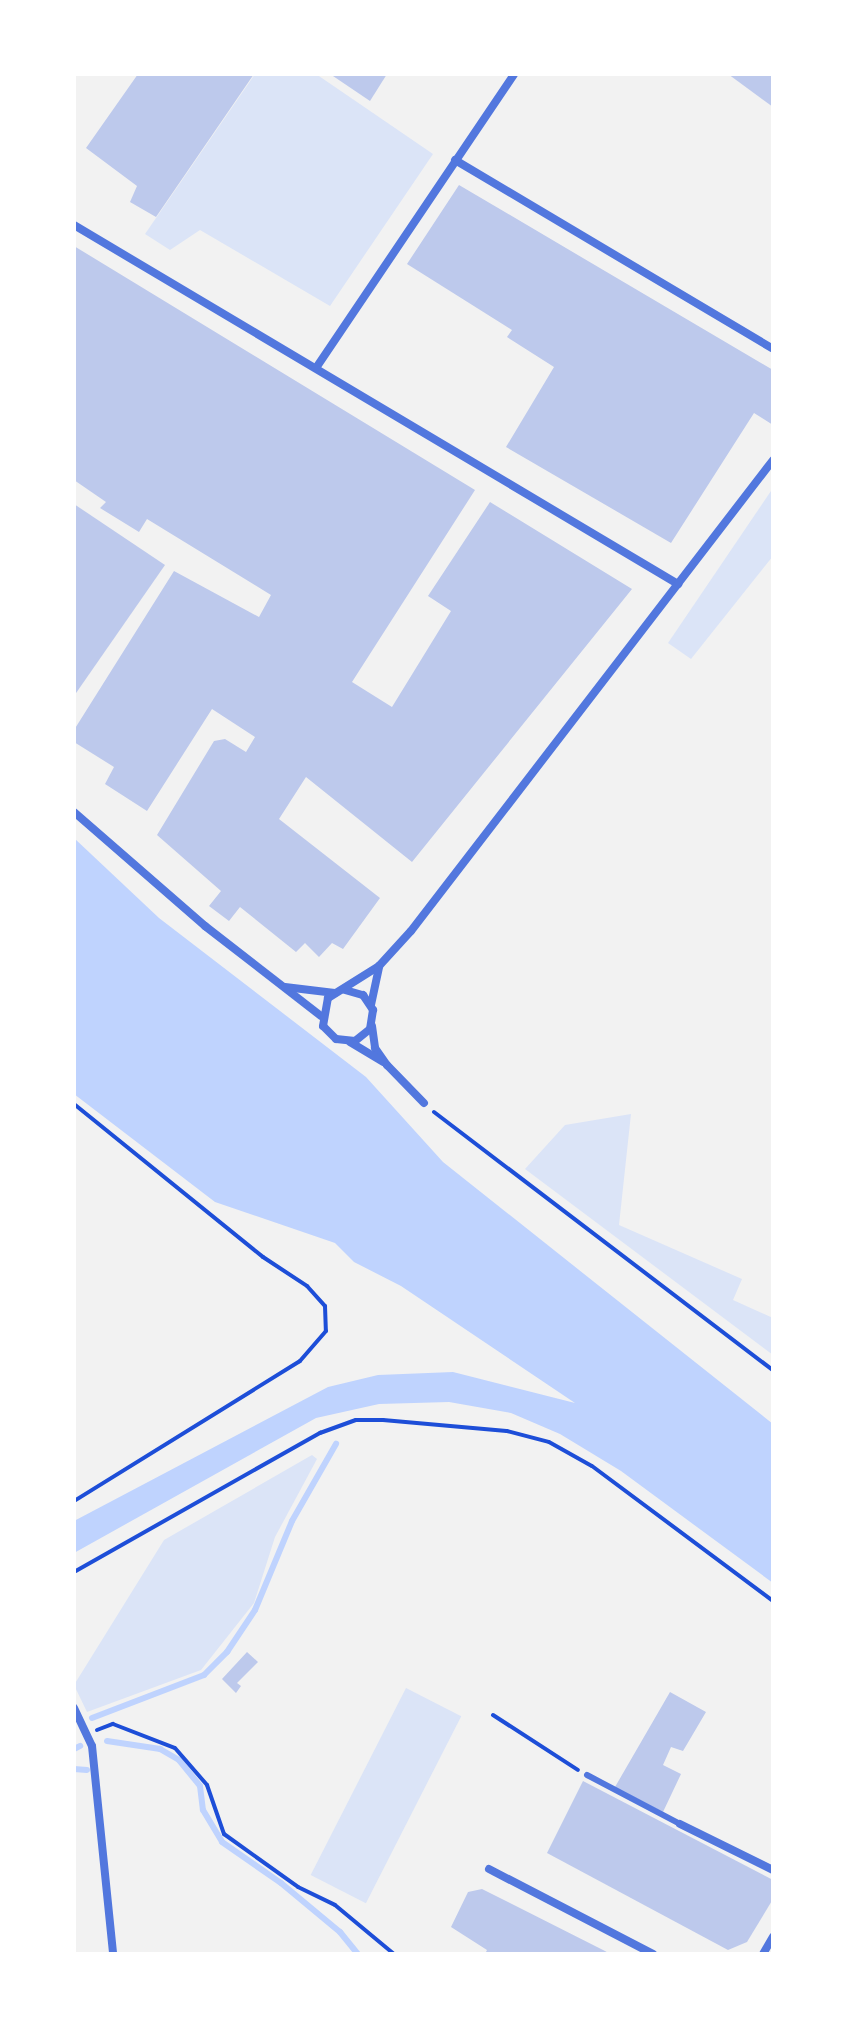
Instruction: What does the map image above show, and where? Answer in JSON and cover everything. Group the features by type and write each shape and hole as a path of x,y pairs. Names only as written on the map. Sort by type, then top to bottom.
{"street":[{"path":"316,368 514,74"},
{"path":"455,160 773,349"},
{"path":"74,225 678,584"},
{"path":"321,1016 340,991 379,966 773,460"},
{"path":"74,812 321,1016 329,1034 348,1041 387,1065"},
{"path":"379,966 371,1005 375,1048 424,1103"},
{"path":"284,987 363,995 371,1005"},
{"path":"348,1041 364,1036 372,1025"},
{"path":"74,1709 92,1746 113,1954"},
{"path":"680,1824 773,1870"},
{"path":"489,1869 653,1954"},
{"path":"763,1954 773,1937"}],"lane":[{"path":"587,1775 680,1824"}],"path":[{"path":"424,1103 773,1370"},
{"path":"74,1104 263,1257 307,1286 325,1306 326,1331 300,1361 74,1501"},
{"path":"74,1572 320,1433 356,1420 383,1420 507,1431 549,1442 592,1466 773,1601"},
{"path":"493,1715 587,1775"},
{"path":"87,1733 113,1724 175,1748 207,1785 224,1834 298,1887 335,1905 394,1954"}],"shaded area":[{"path":"255,74 316,74 433,154 330,306 200,230 170,250 145,234"},
{"path":"773,488 773,556 691,659 668,643"},
{"path":"631,1114 619,1225 742,1279 733,1300 773,1318 773,1355 525,1169 565,1125"},
{"path":"312,1455 317,1459 275,1537 254,1603 201,1670 87,1712 74,1685 164,1540"},
{"path":"406,1688 461,1716 366,1903 311,1875"}],"water":[{"path":"74,838 159,918 366,1077 443,1162 773,1424 773,1583 621,1471 560,1434 511,1413 449,1402 379,1404 316,1418 74,1553 74,1521 328,1387 378,1375 453,1372 575,1403 401,1286 354,1262 335,1243 215,1202 74,1094"}],"building":[{"path":"138,74 254,74 156,217 130,202 137,186 86,148"},
{"path":"330,74 387,74 370,101"},
{"path":"728,74 773,74 773,107"},
{"path":"459,185 773,370 773,425 754,413 671,543 506,447 554,367 507,337 512,330 407,264"},
{"path":"74,246 475,490 352,682 392,707 451,611 428,596 490,502 632,589 412,862 306,777 279,819 380,898 343,949 332,943 319,957 305,943 296,952 240,907 229,921 209,906 221,891 157,835 214,741 225,739 246,752 255,737 212,709 147,811 105,784 114,767 74,742 74,730 174,571 259,617 271,595 147,519 139,532 100,508 106,502 74,480"},
{"path":"74,504 165,565 74,696"},
{"path":"247,1652 258,1662 237,1683 241,1686 236,1693 222,1679"},
{"path":"670,1692 706,1712 683,1751 671,1747 663,1765 681,1774 663,1812 615,1787"},
{"path":"583,1781 773,1880 773,1899 747,1942 728,1950 547,1853"},
{"path":"482,1889 610,1954 485,1954 487,1950 451,1927 468,1892"}],"waterway":[{"path":"92,1718 204,1675 227,1652 255,1610 292,1521 336,1444"},
{"path":"107,1741 160,1749 179,1760 200,1786 203,1810 222,1842 281,1883 340,1932 358,1954"},
{"path":"74,1749 80,1746"},
{"path":"74,1769 87,1770"}]}
